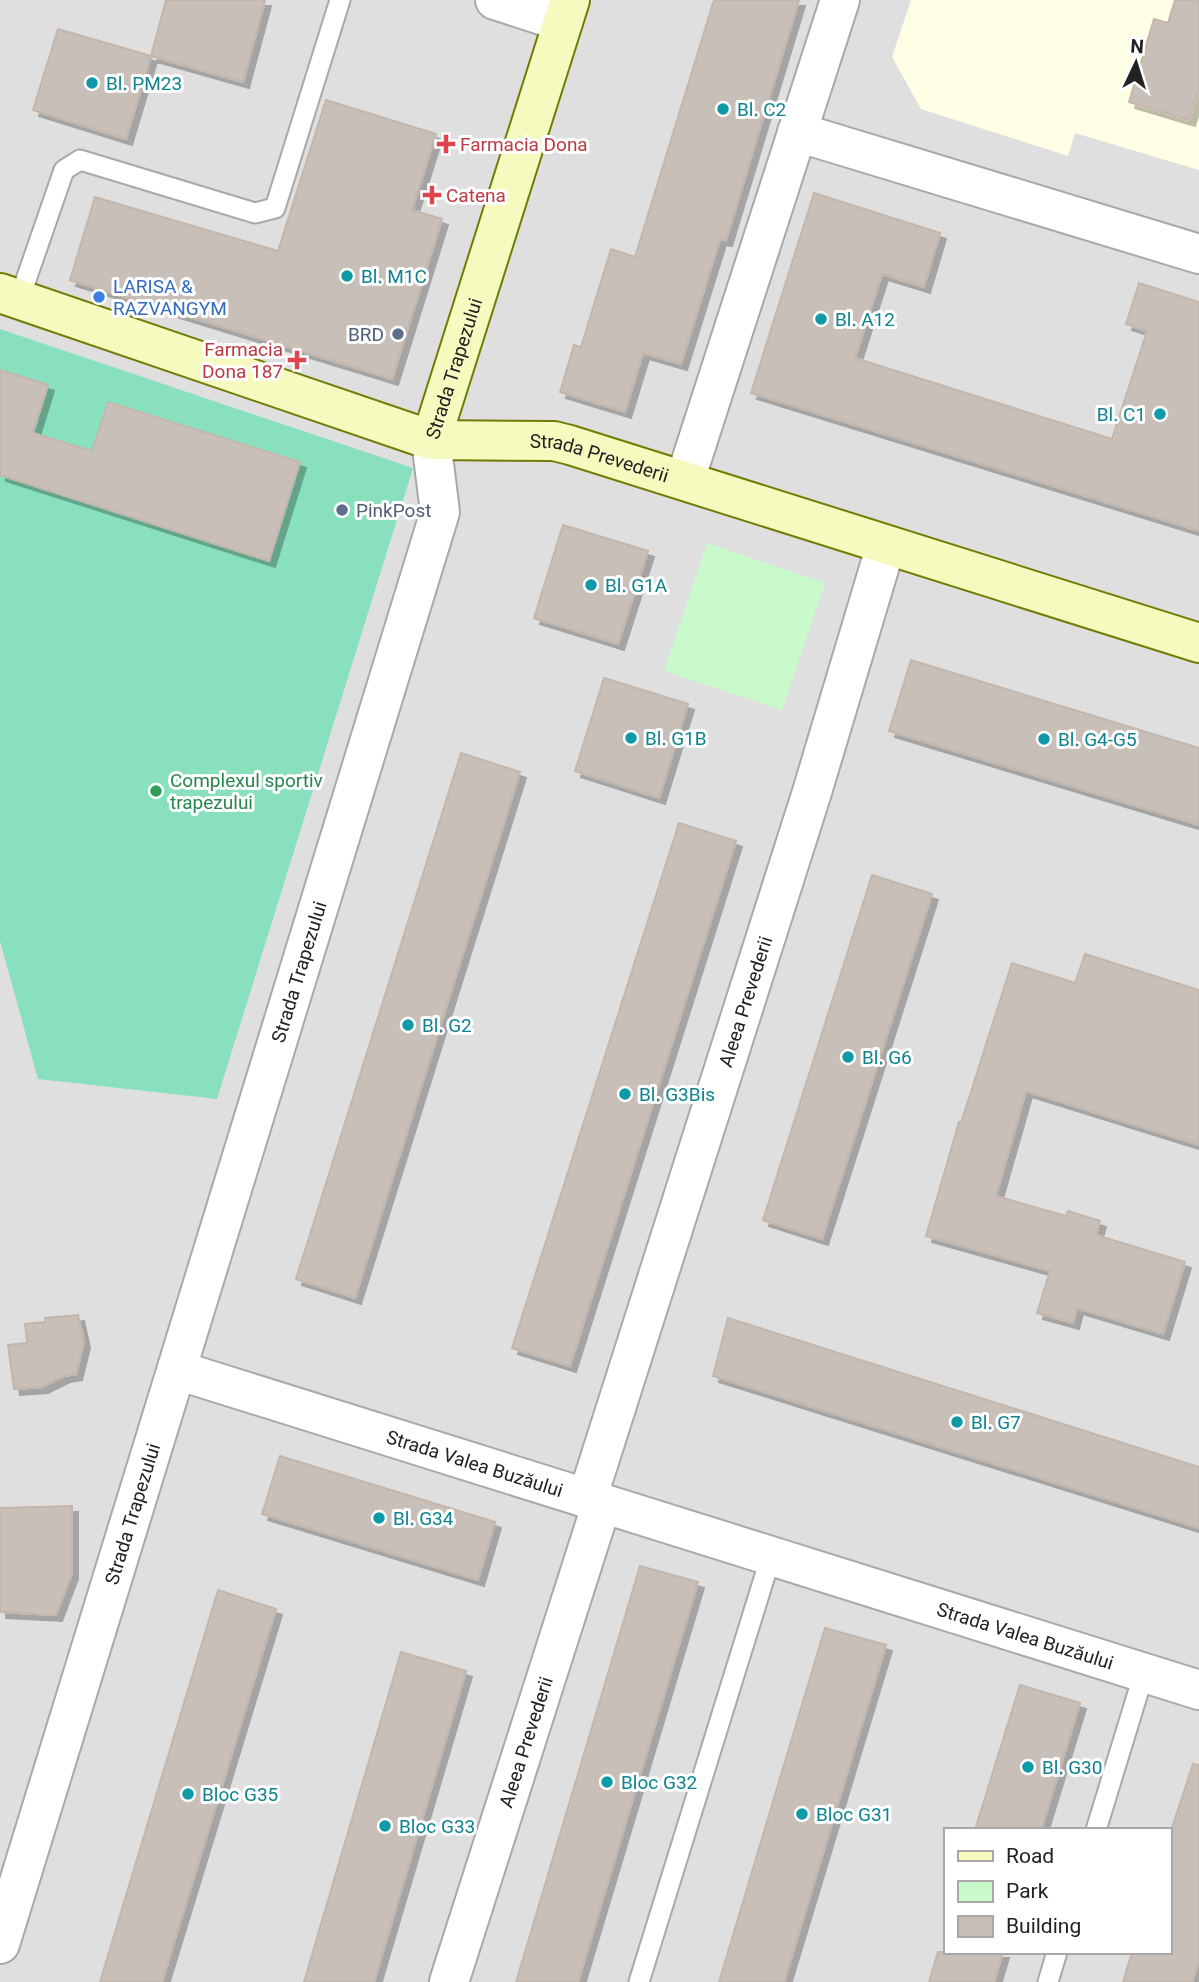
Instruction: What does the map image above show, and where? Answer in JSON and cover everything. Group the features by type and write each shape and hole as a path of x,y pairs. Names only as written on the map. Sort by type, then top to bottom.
{"street":[{"path":"495,0 567,11"},
{"path":"685,480 840,0"},
{"name":"Strada Trapezului","path":"0,1944 440,512 431,440 567,11"},
{"path":"797,132 1199,254"},
{"name":"Strada Prevederii","path":"10,297 431,440 554,441 1199,643"},
{"name":"Aleea Prevederii","path":"449,1982 886,545"},
{"name":"Strada Valea Buzăului","path":"177,1370 1199,1690"}],"lane":[{"path":"10,297 64,170 80,160 255,214 275,208 341,0"},
{"path":"639,1982 771,1556"},
{"path":"1097,1828 1144,1673"},
{"path":"1048,1982 1056,1954"}],"shaded area":[{"path":"0,0 1199,0 1199,1982 0,1982"},
{"path":"911,0 1199,0 1199,170 1075,133 1068,156 921,109 892,57"}],"green space":[{"name":"Complexul sportiv trapezului","path":"0,329 413,468 217,1099 38,1079 0,941"},
{"path":"707,543 825,583 782,710 664,671"}],"building":[{"name":"Bl. PM23","path":"166,0 265,0 243,82 151,56"},
{"path":"714,0 799,0 726,240 720,239 681,364 643,353 625,412 560,392 574,345 581,347 611,249 635,257"},
{"path":"1175,0 1199,0 1199,88 1189,120 1129,102 1154,19 1168,23"},
{"name":"Bl. PM23","path":"58,29 151,56 126,139 33,110"},
{"name":"Bl. M1C","path":"326,100 436,134 412,210 442,219 392,379 70,280 95,197 278,251"},
{"name":"Bl. A12","path":"814,193 940,233 924,287 882,274 855,358 1112,439 1147,331 1126,324 1139,283 1199,302 1199,531 751,393"},
{"path":"0,370 48,385 33,433 92,451 108,402 300,462 269,561 0,475"},
{"name":"Bl. G1A","path":"563,525 648,551 618,644 534,618"},
{"name":"Bl. G4-G5","path":"911,660 1199,748 1199,825 889,731"},
{"name":"Bl. G1B","path":"604,678 688,704 659,798 575,771"},
{"name":"Bl. G2","path":"461,753 520,772 355,1298 296,1279"},
{"name":"Bl. G3Bis","path":"679,823 736,841 570,1366 512,1348"},
{"name":"Bl. G6","path":"872,875 932,894 822,1239 763,1220"},
{"path":"1085,954 1199,990 1199,1145 1026,1091 996,1196 1066,1216 1068,1211 1100,1221 1096,1235 1185,1262 1163,1334 1077,1308 1073,1323 1037,1313 1050,1271 926,1236 959,1122 961,1123 1012,963 1075,983"},
{"path":"78,1315 84,1342 76,1374 64,1376 42,1387 14,1389 8,1345 27,1343 25,1324 45,1322 45,1318"},
{"name":"Bl. G7","path":"728,1318 1199,1467 1199,1528 713,1376"},
{"name":"Bl. G34","path":"280,1456 495,1522 478,1580 262,1514"},
{"path":"72,1506 72,1573 56,1615 0,1612 0,1508"},
{"name":"Bloc G32","path":"640,1566 698,1582 578,1982 516,1982"},
{"name":"Bloc G35","path":"218,1590 276,1609 162,1982 100,1982"},
{"name":"Bloc G31","path":"825,1628 886,1645 784,1982 719,1982"},
{"name":"Bloc G33","path":"401,1652 466,1671 374,1982 304,1982"},
{"name":"Bl. G30","path":"1020,1685 1080,1703 1042,1828 976,1828"},
{"path":"1193,1764 1199,1765 1199,1961 1192,1982 1123,1982 1131,1954 1171,1954 1171,1831"},
{"path":"938,1952 1002,1954 994,1982 929,1982"}],"place":[{"name":"Bl. PM23","path":"92,83"},
{"name":"Bl. C2","path":"723,109"},
{"name":"Farmacia Dona","path":"446,144"},
{"name":"Catena","path":"432,195"},
{"name":"Bl. M1C","path":"347,276"},
{"name":"LARISA & RAZVANGYM","path":"99,297"},
{"name":"Bl. A12","path":"821,319"},
{"name":"BRD","path":"398,334"},
{"name":"Farmacia Dona 187","path":"297,360"},
{"name":"Bl. C1","path":"1160,414"},
{"name":"PinkPost","path":"342,510"},
{"name":"Bl. G1A","path":"591,585"},
{"name":"Bl. G1B","path":"631,738"},
{"name":"Bl. G4-G5","path":"1044,739"},
{"name":"Complexul sportiv trapezului","path":"156,791"},
{"name":"Bl. G2","path":"408,1025"},
{"name":"Bl. G6","path":"848,1057"},
{"name":"Bl. G3Bis","path":"625,1094"},
{"name":"Bl. G7","path":"957,1422"},
{"name":"Bl. G34","path":"379,1518"},
{"name":"Bl. G30","path":"1028,1767"},
{"name":"Bloc G32","path":"607,1782"},
{"name":"Bloc G35","path":"188,1794"},
{"name":"Bloc G31","path":"802,1814"},
{"name":"Bloc G33","path":"385,1826"}]}
